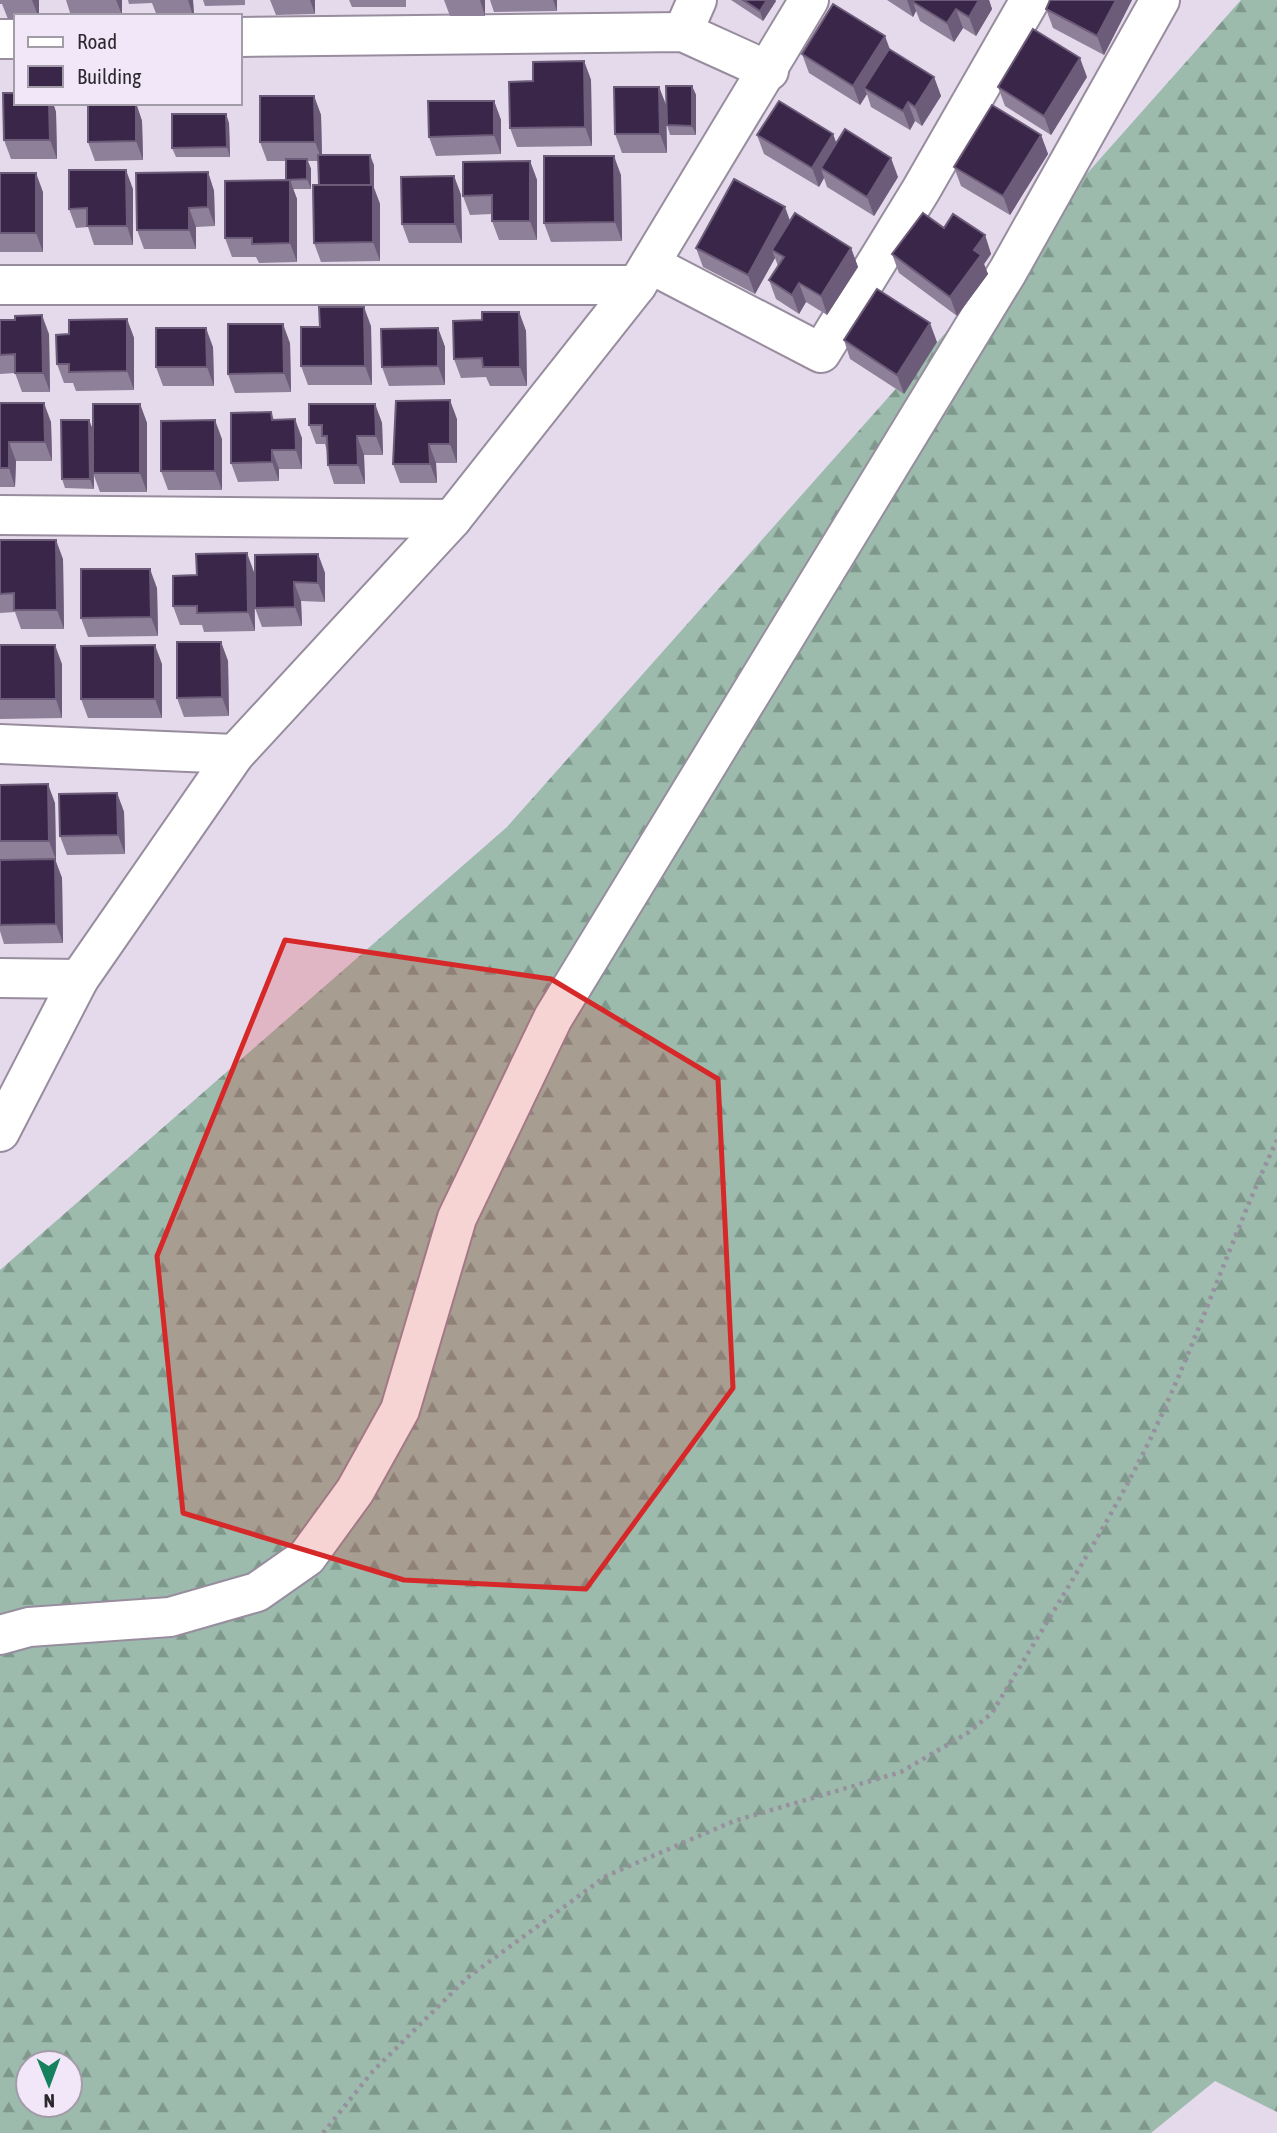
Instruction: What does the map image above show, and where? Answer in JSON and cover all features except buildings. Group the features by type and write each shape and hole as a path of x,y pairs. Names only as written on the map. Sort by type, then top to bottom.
{"street":[{"path":"0,1132 79,979 235,754 452,519 643,275 769,71 809,0"},
{"path":"0,285 643,275 821,353 921,190 1030,0"},
{"path":"0,1635 29,1626 170,1617 257,1592 307,1557 355,1491 400,1410 457,1218 553,1018 1009,271 1160,0"},
{"path":"242,37 690,16 769,71"},
{"path":"0,515 452,519"},
{"path":"0,744 235,754"},
{"path":"0,978 79,979"}],"path":[{"path":"323,2133 373,2071 467,1978 606,1876 734,1821 901,1772 969,1732 992,1713 1133,1474 1221,1277 1246,1204 1277,1140"}],"highlighted area":[{"path":"285,940 551,979 718,1079 733,1388 586,1589 404,1580 183,1513 157,1256"}],"green space":[{"path":"1241,0 1277,0 1277,2112 1215,2081 1151,2133 0,2133 0,1270 507,827"}]}
